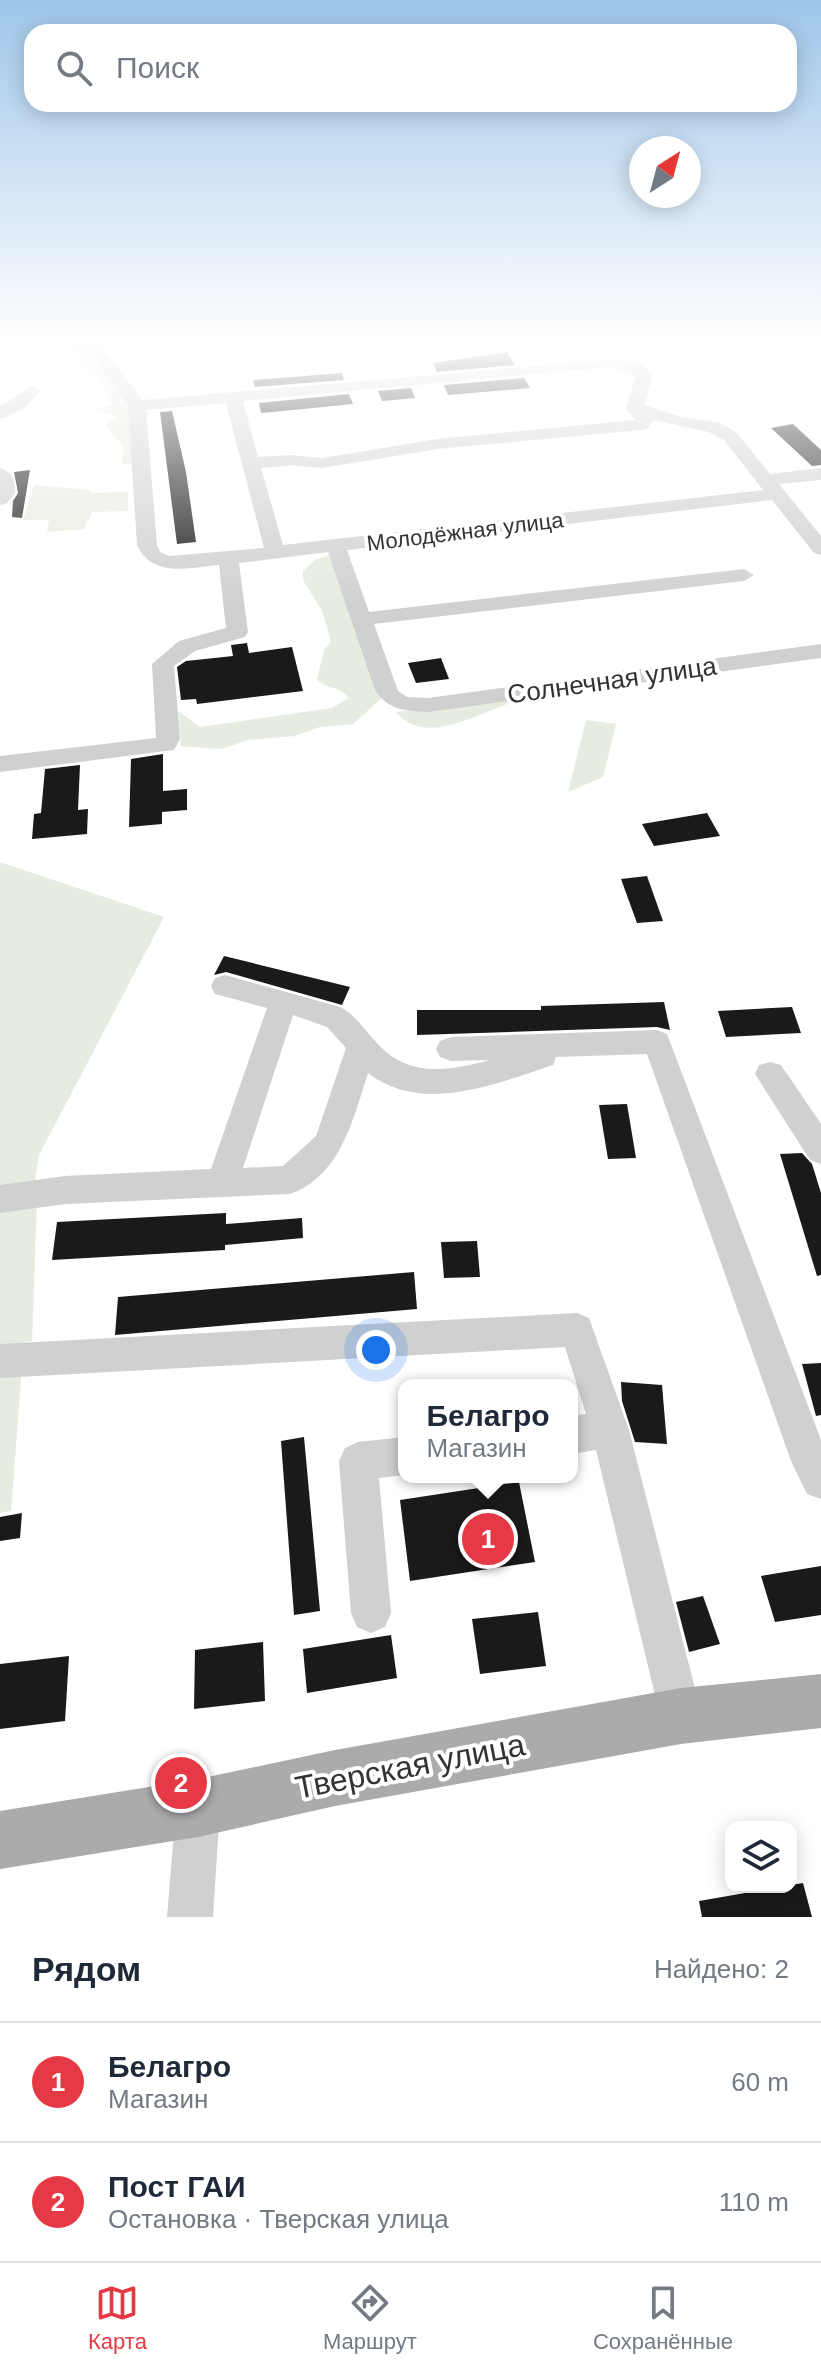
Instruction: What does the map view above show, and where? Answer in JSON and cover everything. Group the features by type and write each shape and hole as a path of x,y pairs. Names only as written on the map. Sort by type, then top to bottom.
{"main road":[{"name":"Тверская улица","path":"0,1840 198,1808 335,1778 681,1716 821,1701"}],"street":[{"name":"Молодёжная улица","path":"139,428 147,545 156,559 180,563 336,546 770,487 821,474"},
{"path":"241,428 275,551"},
{"path":"250,463 292,460 322,463 437,444 567,435 593,428"},
{"path":"710,428 730,436 821,549"},
{"path":"0,474 6,481 6,493 0,499"},
{"path":"336,546 361,619 744,575"},
{"path":"0,764 166,745 163,664 187,646 237,632 228,558"},
{"name":"Солнечная улица","path":"361,619 386,690 391,700 402,704 428,705 821,651"},
{"path":"225,986 335,1017 386,1071 409,1082 435,1082 491,1071 581,1044"},
{"path":"222,1183 283,1003"},
{"path":"451,1049 657,1042 810,1461 821,1480"},
{"path":"0,1199 65,1190 290,1180 329,1144 361,1048"},
{"path":"770,1074 821,1150"},
{"path":"0,1361 577,1330 610,1430 681,1716"},
{"path":"578,1434 610,1430"},
{"path":"371,1613 358,1461 398,1457"},
{"path":"190,1917 198,1808"}],"shaded area":[{"path":"108,428 131,428 136,463 122,465 123,445"},
{"path":"34,485 91,490 91,493 128,492 128,511 92,512 84,529 47,532 49,520 23,520"},
{"path":"335,554 385,695 353,724 320,727 295,736 248,740 221,749 181,746 178,711 200,727 332,708 349,698 342,691 317,680 324,650 331,641 322,611 303,580 303,571 316,559"},
{"path":"508,700 510,703 467,720 436,727 421,727 408,722 396,712"},
{"path":"586,720 616,724 603,777 568,792"},
{"path":"0,862 164,917 39,1155 34,1186 0,1191"},
{"path":"37,1199 32,1341 0,1347 0,1204"},
{"path":"22,1366 11,1511 0,1513 0,1371"}],"building":[{"path":"162,428 176,428 196,542 177,544"},
{"path":"771,428 798,428 821,450 821,465 812,466"},
{"path":"30,470 22,518 12,517 13,501 18,493 14,472"},
{"path":"247,643 249,653 292,647 303,691 197,704 196,699 181,700 177,667 186,661 233,656 231,645"},
{"path":"441,658 449,679 416,683 408,663"},
{"path":"163,754 163,791 187,789 187,810 162,812 162,824 129,827 131,759"},
{"path":"80,765 78,810 88,809 87,834 32,839 34,814 41,813 45,769"},
{"path":"707,813 720,836 654,846 642,824"},
{"path":"647,876 663,921 637,923 621,879"},
{"path":"224,956 350,987 342,1005 226,972 214,975"},
{"path":"664,1002 670,1030 657,1027 417,1035 417,1010 541,1010 541,1006"},
{"path":"792,1007 801,1033 726,1037 718,1011"},
{"path":"627,1104 636,1158 608,1159 599,1105"},
{"path":"802,1153 812,1164 821,1193 821,1275 817,1276 780,1154"},
{"path":"226,1213 226,1224 302,1218 303,1238 225,1245 225,1250 52,1260 57,1222"},
{"path":"477,1241 480,1277 444,1278 441,1242"},
{"path":"414,1272 417,1309 115,1335 118,1297"},
{"path":"821,1363 821,1415 816,1416 802,1364"},
{"path":"621,1382 662,1385 667,1444 635,1442 622,1401"},
{"path":"304,1437 320,1611 294,1615 281,1441"},
{"path":"519,1483 535,1562 410,1581 400,1500"},
{"path":"22,1513 20,1538 0,1541 0,1517"},
{"path":"821,1566 821,1615 775,1622 761,1576"},
{"path":"703,1596 720,1644 689,1652 676,1602"},
{"path":"538,1612 546,1666 480,1674 472,1619"},
{"path":"391,1635 397,1678 307,1693 303,1649"},
{"path":"263,1642 265,1701 194,1709 195,1650"},
{"path":"69,1656 65,1721 0,1729 0,1664"},
{"path":"803,1883 812,1917 702,1917 699,1901 745,1893 797,1893 797,1884"}],"place":[{"name":"Белагро","path":"488,1539"},
{"name":"Пост ГАИ","path":"181,1783"}]}
